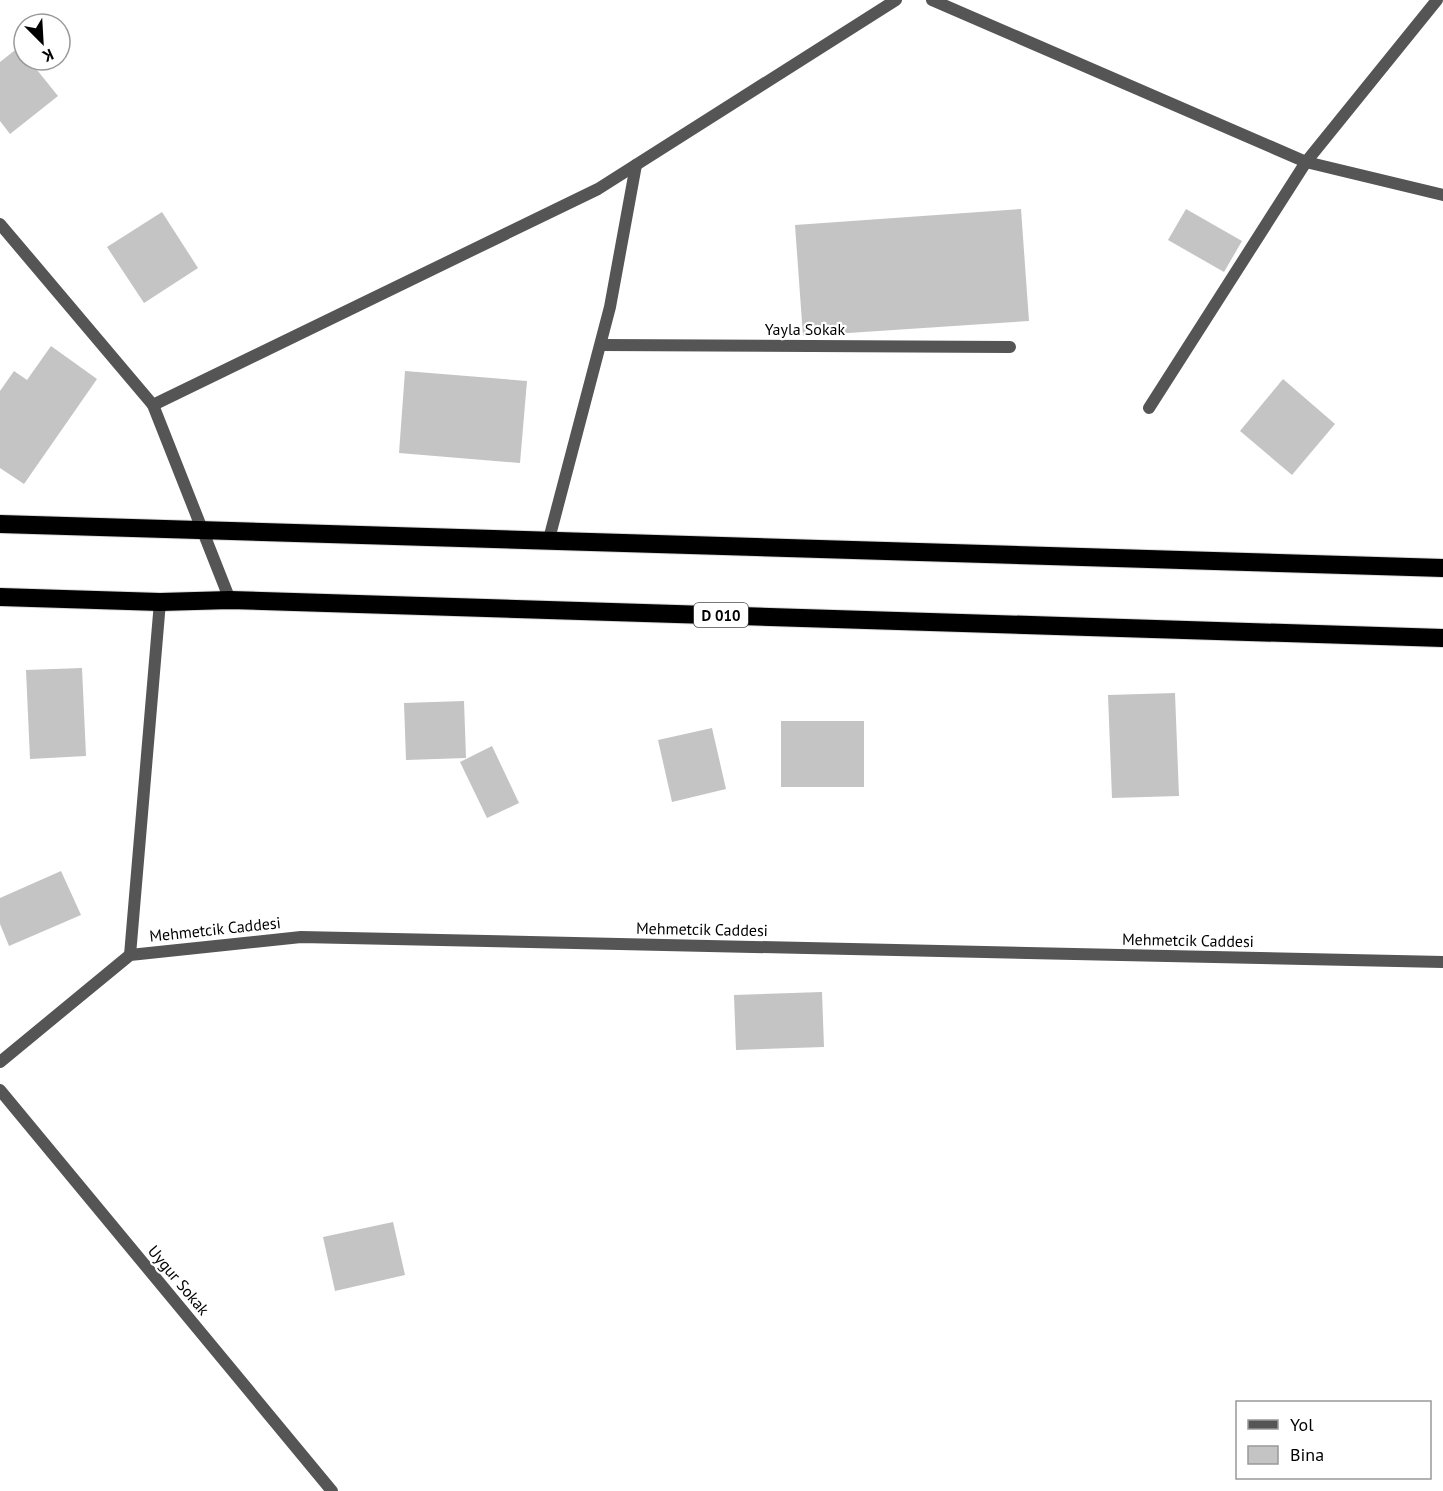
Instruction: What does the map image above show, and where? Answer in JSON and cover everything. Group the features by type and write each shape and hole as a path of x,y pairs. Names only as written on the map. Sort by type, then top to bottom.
{"highway":[{"path":"0,524 1443,568"},
{"name":"D 010","path":"0,597 160,602 230,600 1443,638"}],"street":[{"path":"153,405 598,189 896,0"},
{"path":"932,0 1306,162 1443,195"},
{"path":"1149,408 1306,162 1437,0"},
{"path":"549,539 610,307 636,165"},
{"path":"0,225 153,405 205,530 230,600"},
{"name":"Yayla Sokak","path":"601,345 1010,347"},
{"path":"130,955 160,602"},
{"name":"Mehmetcik Caddesi","path":"0,1062 130,955 301,937 1443,962"},
{"name":"Uygur Sokak","path":"0,1090 332,1491"}],"building":[{"path":"12,53 12,72 39,72 58,96 10,134 0,121 0,62"},
{"path":"1021,209 1029,321 803,336 795,225"},
{"path":"1186,209 1242,241 1224,272 1168,240"},
{"path":"162,212 198,268 144,303 107,247"},
{"path":"51,346 97,379 24,484 0,468 0,391 14,371 27,380"},
{"path":"405,371 527,381 520,463 399,453"},
{"path":"1283,379 1335,424 1292,475 1240,431"},
{"path":"82,668 86,756 30,759 26,670"},
{"path":"1175,693 1179,796 1112,798 1108,695"},
{"path":"464,701 466,758 406,760 404,703"},
{"path":"781,721 864,721 864,787 781,787"},
{"path":"712,728 726,789 672,802 658,740"},
{"path":"492,746 519,803 487,818 460,762"},
{"path":"61,871 81,915 9,946 0,924 0,898"},
{"path":"822,992 824,1047 736,1050 734,995"},
{"path":"393,1222 405,1275 335,1291 323,1237"}]}
